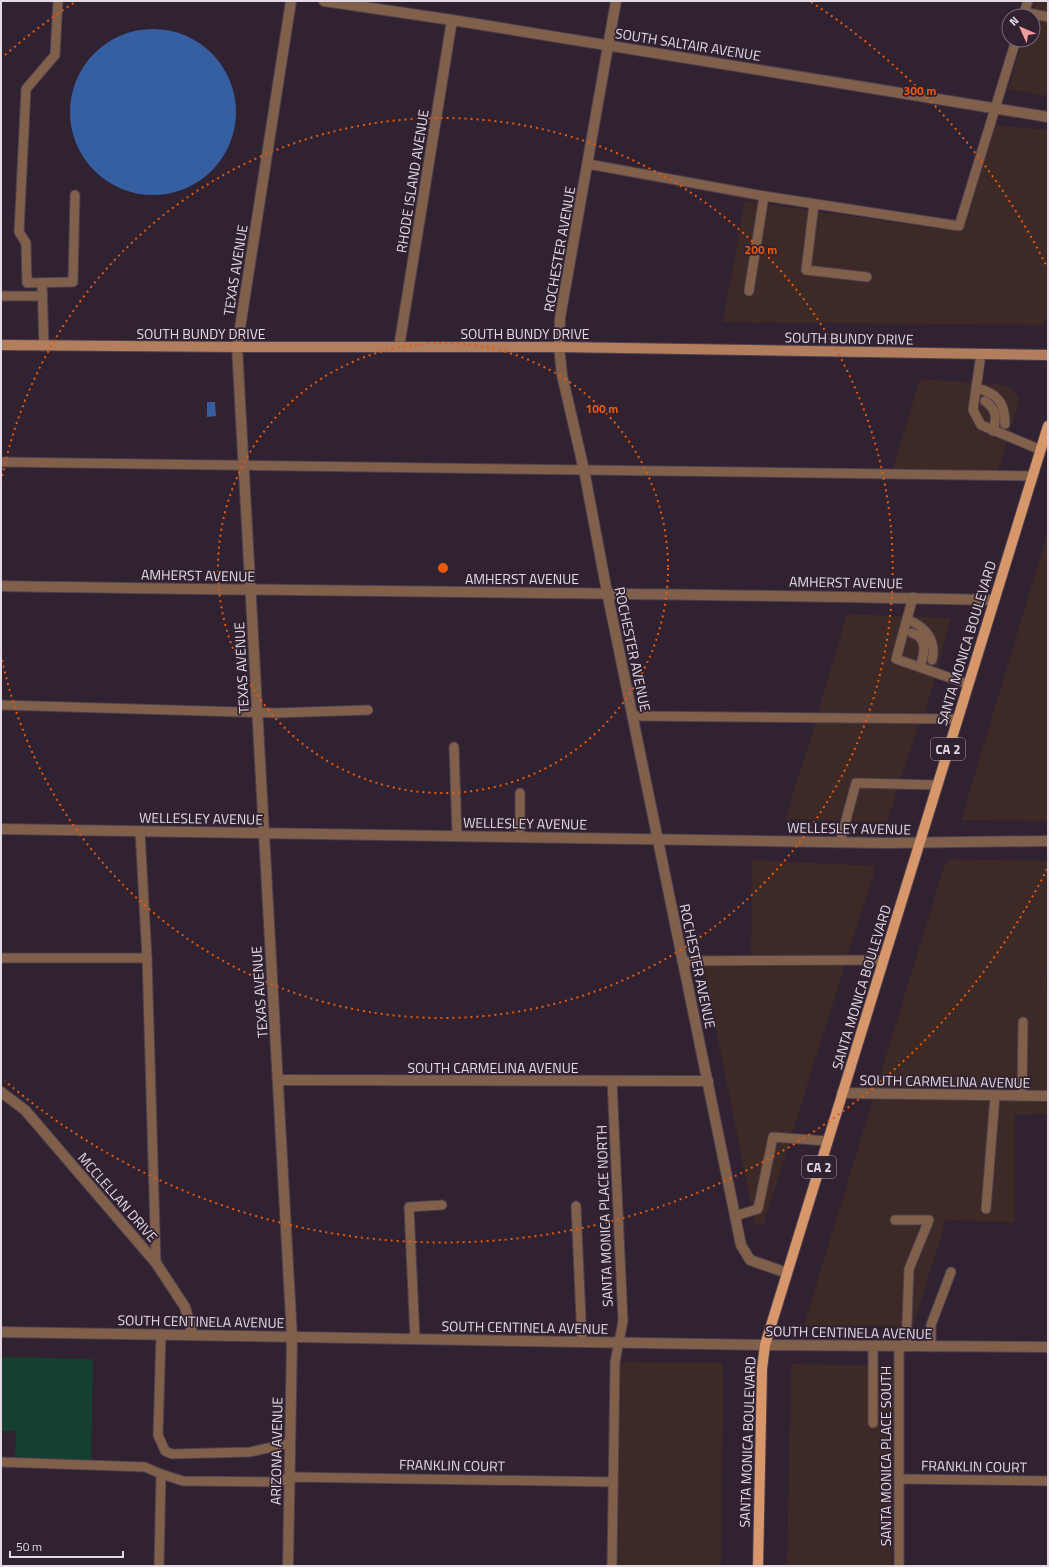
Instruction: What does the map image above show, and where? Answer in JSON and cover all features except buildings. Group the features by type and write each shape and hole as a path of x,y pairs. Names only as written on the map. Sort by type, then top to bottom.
{"main road":[{"name":"SOUTH BUNDY DRIVE","path":"1,345 237,348 559,347 1048,355"},
{"name":"SANTA MONICA BOULEVARD","path":"758,1566 762,1368 765,1345 1048,426"}],"street":[{"name":"TEXAS AVENUE","path":"291,1 237,348 258,712 263,833 279,1080 292,1337"},
{"name":"SOUTH SALTAIR AVENUE","path":"324,1 452,20 1048,116"},
{"name":"ROCHESTER AVENUE","path":"616,1 560,318 559,347 562,375 584,470 607,592 741,1245 750,1260 787,1273"},
{"name":"RHODE ISLAND AVENUE","path":"399,347 452,20"},
{"name":"AMHERST AVENUE","path":"1,586 250,590 607,592 994,600"},
{"name":"WELLESLEY AVENUE","path":"1,829 919,843 1048,841"},
{"name":"SOUTH CARMELINA AVENUE","path":"279,1080 708,1081"},
{"name":"MCCLELLAN DRIVE","path":"1,1092 25,1110 156,1263 185,1307 193,1335"},
{"name":"SOUTH CARMELINA AVENUE","path":"842,1094 1048,1096"},
{"name":"SOUTH CENTINELA AVENUE","path":"1,1332 618,1343 903,1347 1048,1347"},
{"name":"ARIZONA AVENUE","path":"288,1566 292,1337"}],"lane":[{"path":"58,1 55,55 26,89 23,118 19,232 26,243 27,283 73,282 75,195"},
{"path":"588,164 764,196 958,226 1014,48"},
{"path":"749,291 764,196"},
{"path":"814,204 806,270 867,277"},
{"path":"42,283 44,346"},
{"path":"1,296 43,296"},
{"path":"981,354 973,410 981,425 1041,450"},
{"path":"976,388 988,391 1001,403 1005,411 1005,424"},
{"path":"985,401 995,411 996,418 993,431"},
{"path":"1,462 1033,476"},
{"path":"913,598 896,659 968,684"},
{"path":"907,619 922,627 931,638 934,646 932,660"},
{"path":"912,633 920,637 924,648 920,667"},
{"path":"1,705 276,713 368,710"},
{"path":"633,716 957,719"},
{"path":"454,747 457,835"},
{"path":"840,842 856,784 937,785"},
{"path":"520,793 520,836"},
{"path":"140,831 147,958 156,1263"},
{"path":"1,958 147,958"},
{"path":"682,961 884,960"},
{"path":"1022,1096 1023,1022"},
{"name":"SANTA MONICA PLACE NORTH","path":"612,1081 623,1321 615,1362 612,1566"},
{"path":"986,1209 995,1096"},
{"path":"735,1216 758,1209 772,1137 827,1141"},
{"path":"415,1339 409,1207 442,1205"},
{"path":"576,1206 582,1342"},
{"name":"SANTA MONICA PLACE SOUTH","path":"895,1220 930,1220 909,1269 903,1347 899,1566"},
{"path":"930,1347 931,1325 951,1272"},
{"path":"161,1334 158,1435 165,1452 172,1454 250,1452 290,1443"},
{"path":"873,1346 873,1423"},
{"name":"FRANKLIN COURT","path":"1,1462 145,1467 183,1481 278,1482 290,1477 613,1482"},
{"path":"158,1566 161,1474"},
{"name":"FRANKLIN COURT","path":"900,1479 1048,1481"}],"shaded area":[{"path":"1035,1 1048,1 1048,96 1008,89 1021,48 1041,48 1041,8 1033,8"},
{"path":"994,125 1048,130 1048,311 1043,325 723,322 745,201 962,232"},
{"path":"920,379 1004,385 1015,391 1019,400 998,471 893,468"},
{"path":"1048,531 1048,821 961,820"},
{"path":"847,614 951,618 925,713 818,712"},
{"path":"816,722 920,722 887,822 785,819"},
{"path":"949,859 1048,861 1048,971 1046,971 1048,1114 1015,1115 1015,1222 946,1220 913,1326 804,1325 944,866"},
{"path":"752,860 876,866 763,1226 755,1224 701,954 751,955"},
{"path":"620,1362 723,1363 721,1566 618,1566"},
{"path":"791,1364 895,1366 892,1566 787,1566"}],"green space":[{"path":"1,1357 93,1359 91,1460 15,1459 16,1431 1,1431"}],"water":[{"path":"145,29 161,29 177,32 192,38 206,47 218,59 227,73 233,88 236,112 235,128 227,151 218,165 206,177 192,186 177,192 161,195 145,195 129,192 114,186 100,177 88,165 79,151 73,136 70,120 70,104 73,88 79,73 88,59 100,47 114,38 129,32"},
{"path":"207,402 215,402 216,416 207,417"}]}
